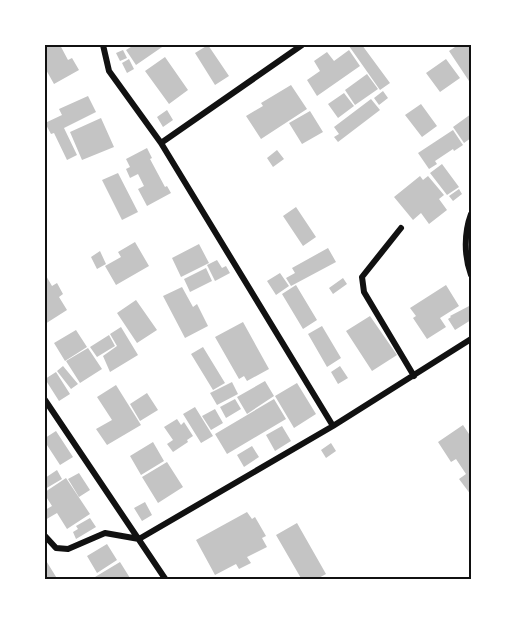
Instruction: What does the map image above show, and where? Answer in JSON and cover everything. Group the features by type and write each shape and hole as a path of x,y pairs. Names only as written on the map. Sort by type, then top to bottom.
{"street":[{"path":"103,45 110,71 161,143 333,426"},
{"path":"161,143 302,45"},
{"path":"471,213 467,225 466,262 471,275"},
{"path":"401,228 362,277 364,292 414,376"},
{"path":"45,536 56,548 68,549 105,533 139,539 333,426 471,339"},
{"path":"45,400 166,580"}],"building":[{"path":"45,45 60,45 68,60 72,58 79,70 54,84 45,68"},
{"path":"134,45 137,47 165,45 136,65 126,50"},
{"path":"208,45 229,76 215,85 195,53"},
{"path":"362,45 390,83 380,90 349,46"},
{"path":"458,45 471,45 471,84 449,51"},
{"path":"123,50 127,58 120,61 116,53"},
{"path":"349,50 360,66 317,96 307,80 320,71 314,61 327,52 334,61"},
{"path":"165,57 188,90 169,104 145,71"},
{"path":"129,59 134,69 127,73 122,63"},
{"path":"446,59 460,78 440,92 426,73"},
{"path":"367,74 378,89 355,105 345,90"},
{"path":"291,85 307,109 261,139 246,116 263,106 261,103"},
{"path":"383,91 388,98 379,105 374,98"},
{"path":"344,93 354,106 338,118 328,104"},
{"path":"88,96 96,112 64,128 77,155 67,160 54,133 51,134 45,123 62,115 59,109"},
{"path":"371,99 380,110 338,142 334,137 339,134 334,127"},
{"path":"421,104 437,126 422,137 405,115"},
{"path":"167,110 173,120 163,127 157,117"},
{"path":"310,111 323,132 302,144 289,123"},
{"path":"471,114 471,138 464,143 453,127"},
{"path":"101,118 114,147 82,160 70,132"},
{"path":"453,130 463,145 435,161 437,164 429,169 418,153"},
{"path":"147,148 152,158 150,159 165,187 167,186 171,193 147,206 138,189 144,186 138,174 130,178 126,169 130,167 126,159"},
{"path":"277,150 284,159 273,167 267,158"},
{"path":"442,164 459,187 447,195 430,173"},
{"path":"118,173 138,212 122,220 102,180"},
{"path":"420,176 423,180 428,176 444,195 439,199 447,210 429,224 421,213 413,220 394,197"},
{"path":"459,189 462,194 453,201 449,196"},
{"path":"296,207 316,237 303,246 283,216"},
{"path":"135,242 149,266 116,285 105,266 121,257 118,252"},
{"path":"199,244 209,263 181,277 172,258"},
{"path":"328,248 336,262 291,286 286,278 295,273 292,268"},
{"path":"100,251 106,264 97,269 91,257"},
{"path":"217,260 222,268 226,266 230,273 215,281 207,265"},
{"path":"206,268 212,281 190,292 184,279"},
{"path":"280,273 289,286 276,295 267,281"},
{"path":"45,274 52,286 57,283 63,294 59,297 67,310 45,324"},
{"path":"343,278 347,284 333,294 329,288"},
{"path":"296,285 317,320 303,329 282,294"},
{"path":"446,285 459,306 440,318 446,327 427,339 413,318 416,316 410,308"},
{"path":"182,287 193,307 197,304 208,326 185,338 163,296"},
{"path":"136,300 157,330 137,343 117,313"},
{"path":"471,305 471,320 455,330 448,319"},
{"path":"370,316 397,355 372,371 346,331"},
{"path":"243,322 269,369 247,381 244,376 239,379 215,337"},
{"path":"322,326 341,358 327,367 308,334"},
{"path":"121,327 138,355 110,372 103,356 117,346 110,334"},
{"path":"76,330 87,347 65,361 54,343"},
{"path":"109,335 115,346 97,357 90,347"},
{"path":"203,347 225,383 213,390 191,354"},
{"path":"88,348 102,369 80,383 66,361"},
{"path":"63,366 78,384 71,389 57,371"},
{"path":"340,366 348,378 338,384 331,372"},
{"path":"56,372 70,394 59,401 45,379"},
{"path":"265,381 274,396 247,414 237,397"},
{"path":"232,382 238,394 217,405 210,393"},
{"path":"297,383 316,414 294,428 275,396"},
{"path":"116,385 141,425 107,445 96,429 112,420 97,397"},
{"path":"147,393 158,410 140,421 130,404"},
{"path":"235,399 241,409 226,418 220,407"},
{"path":"274,399 286,419 227,454 215,434"},
{"path":"195,407 213,436 201,443 183,414"},
{"path":"215,409 223,423 211,430 202,416"},
{"path":"177,419 181,425 184,422 193,436 173,452 167,444 173,440 164,427"},
{"path":"463,425 471,437 471,495 459,479 466,474 456,459 451,462 438,442"},
{"path":"282,426 291,441 275,451 266,435"},
{"path":"56,431 73,457 60,465 45,442 45,438"},
{"path":"153,442 164,461 141,475 130,456"},
{"path":"331,443 336,451 326,458 321,450"},
{"path":"252,446 259,457 244,467 237,455"},
{"path":"167,462 183,487 158,503 142,477"},
{"path":"57,470 62,479 45,489 45,478"},
{"path":"79,473 90,490 79,497 68,479"},
{"path":"66,478 90,514 67,529 57,513 45,520 45,510 52,506 45,492"},
{"path":"145,502 152,515 142,521 134,508"},
{"path":"247,512 252,519 255,517 266,536 262,538 267,547 247,557 251,563 239,569 236,564 215,575 196,540"},
{"path":"90,518 96,527 76,539 73,532 78,529 76,526"},
{"path":"297,523 326,574 315,580 302,580 276,535"},
{"path":"107,544 117,560 97,573 87,556"},
{"path":"45,559 58,580 45,580"},
{"path":"120,562 130,578 90,580"}]}
